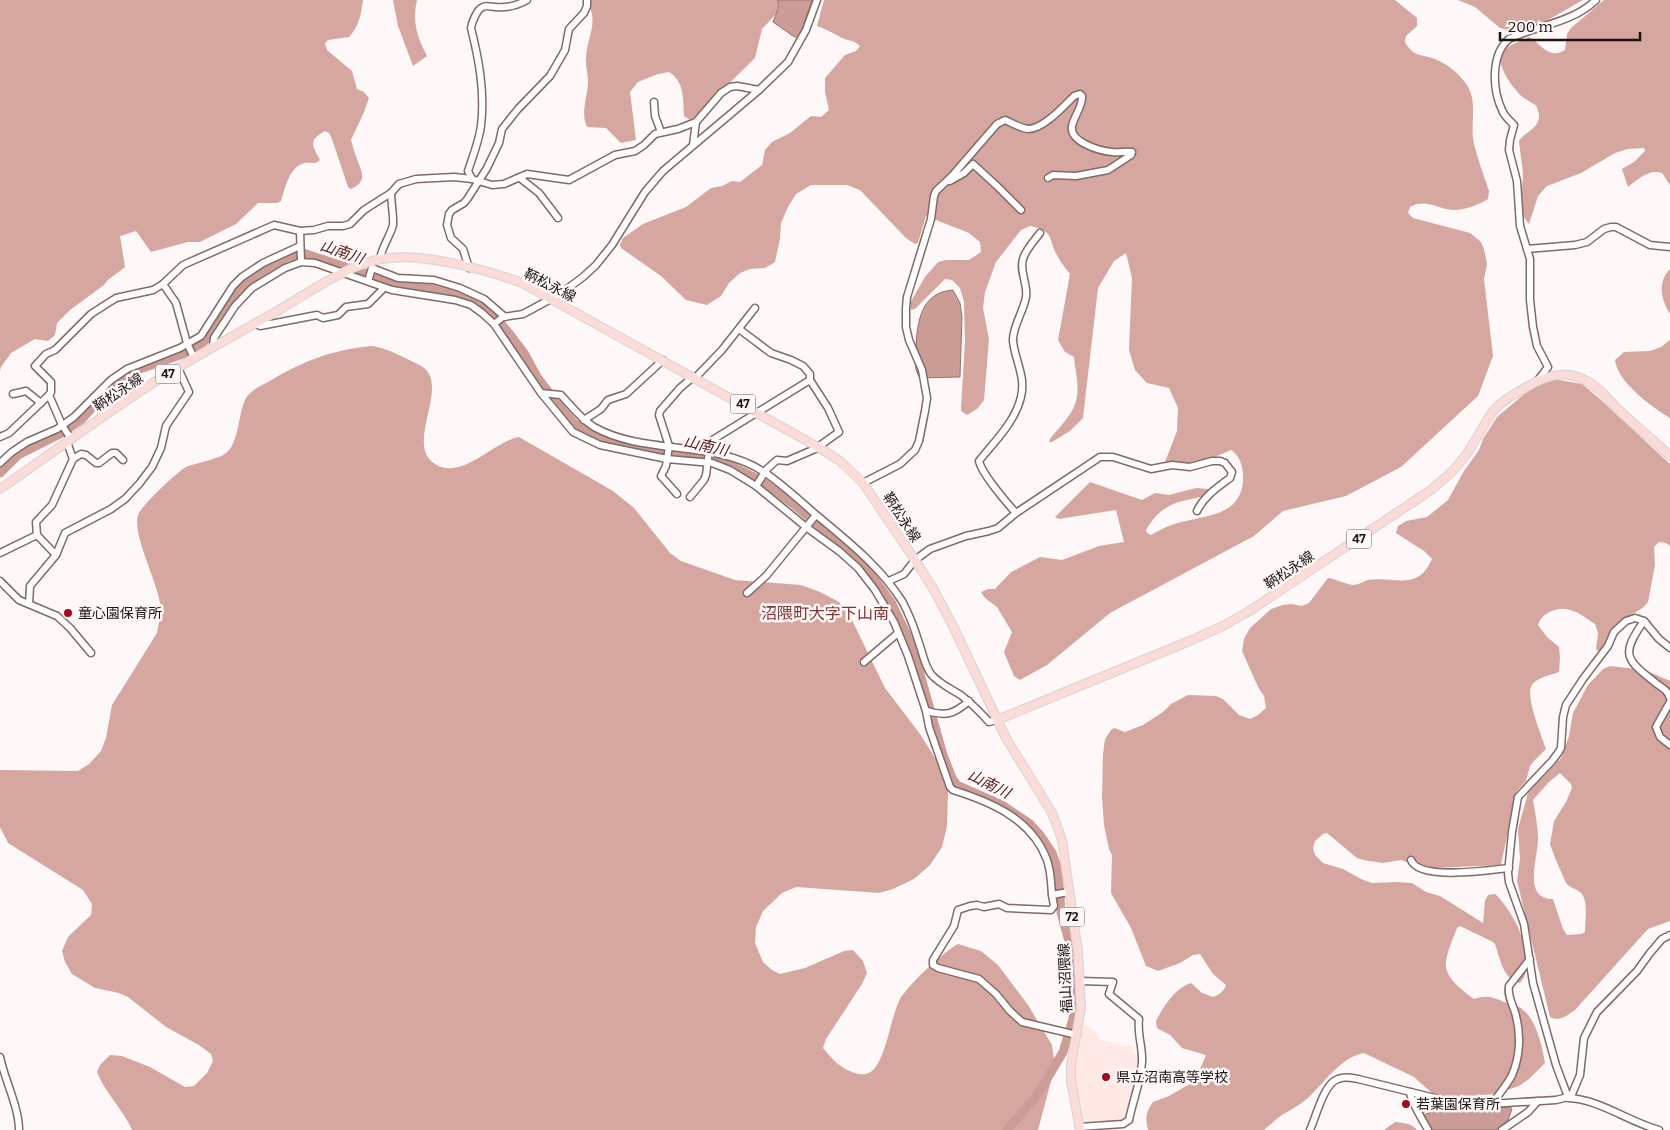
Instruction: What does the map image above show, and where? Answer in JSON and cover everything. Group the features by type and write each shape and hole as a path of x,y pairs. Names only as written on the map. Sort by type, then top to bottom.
{"main road":[{"name":"鞆松永線","path":"0,488 69,438 193,357 361,265 380,259 402,256 419,257 504,276 522,283 758,412 818,446 840,461 863,483 934,590 997,720 1192,640 1223,626 1251,610 1430,490 1450,474 1462,460 1496,408 1514,394 1538,380 1553,374 1568,374 1583,379 1598,388 1621,412 1670,456"},
{"name":"福山沼隈線","path":"997,720 1052,813 1062,840 1066,892 1078,952 1080,981 1081,1008 1071,1066 1071,1081 1080,1128"}],"street":[{"path":"475,180 468,171 479,136 482,98 478,58 471,28 472,24 484,6 515,6 527,0"},
{"path":"469,268 463,249 451,238 447,225 449,214 464,203 475,180 487,168 499,143 502,129 518,108 550,76 565,50 569,29 584,13 587,0"},
{"path":"495,324 504,317 523,314 560,294 596,265 612,245 654,180 759,90 788,62 806,30 817,0"},
{"path":"1538,380 1548,367 1537,346 1533,327 1530,300 1530,258 1520,226 1517,180 1509,150 1514,125 1505,116 1498,98 1495,74 1496,61 1502,45 1509,39 1567,18 1583,10 1596,0"},
{"path":"0,437 9,432 51,392 51,382 35,366 36,363 46,354 55,350 91,314 116,298 153,290 163,284 183,265 274,225 300,231 350,224 364,210 391,193 399,184 416,179 454,177 475,180 492,186 504,184 527,174 569,180 615,155 635,150 656,134 678,129 696,122 722,93 730,87 737,86 759,90"},
{"path":"863,483 900,464 915,450 919,441 925,411 925,382 906,327 906,308 931,219 934,196 997,124 1005,120 1027,129 1037,128 1074,96 1080,94 1082,101 1071,129 1073,135 1092,147 1113,152 1132,152 1131,155 1108,170 1076,176 1053,175 1048,178"},
{"path":"654,102 655,116 661,132"},
{"path":"693,145 696,122"},
{"path":"942,185 964,173 973,164 1021,210"},
{"path":"520,178 539,193 558,218"},
{"path":"380,259 381,250 394,224 391,212 391,193"},
{"path":"1527,249 1587,242 1604,229 1612,227 1616,227 1650,245 1670,247"},
{"path":"300,231 300,261"},
{"path":"1016,513 979,461 1012,420 1018,409 1023,383 1013,337 1026,292 1022,267 1023,260 1040,233"},
{"path":"0,463 27,442 63,426 118,375 136,364 188,345 201,336 228,292 242,277 263,263 300,247"},
{"path":"213,347 214,338 241,299 252,288 300,261 315,263 392,290 455,300 471,305 495,324 543,394 573,432 600,445 749,463 764,474 867,557 889,581 902,602 912,622 930,672 935,679 969,701 990,722 997,720"},
{"path":"368,280 372,268 398,278 434,280 460,288 484,299 504,317"},
{"path":"163,284 176,304 193,357"},
{"path":"255,323 260,326 317,315 323,318 338,315 346,307 368,304 382,290 383,286"},
{"path":"677,494 661,476 666,466 668,453 659,415 660,411 680,388 722,350 755,308"},
{"path":"739,329 772,353 803,366 810,374 810,380 828,408 839,432 818,446 787,461 777,460 756,485"},
{"path":"584,420 601,409 608,400 626,394 663,360"},
{"path":"29,604 30,586 56,555 65,533 96,518 125,499 152,467 161,448 166,426 189,392 178,368"},
{"path":"701,450 701,447 810,380"},
{"path":"12,394 26,391 41,403"},
{"path":"543,394 561,395 584,420 594,427 629,440 668,453 701,450"},
{"path":"48,395 69,438 73,459"},
{"path":"701,450 712,463 730,470 756,485 858,568 875,590 894,622 908,656 927,712 928,726 950,787 953,790 983,800 1001,809 1023,824 1041,848 1047,860 1054,906 1051,910 1007,908 999,904 984,907 970,906 958,910 954,926 933,960 933,964 938,968 979,979 1022,1022 1076,1035"},
{"path":"56,555 36,535 36,522 52,505 73,459 81,454 96,464 112,453 116,453 123,460"},
{"path":"889,581 904,574 915,560 930,549 966,536 998,528 1016,513 1094,460 1105,456 1151,469 1172,465 1190,467 1212,461 1225,463 1232,472 1230,478 1213,490 1200,505 1198,511"},
{"path":"690,497 704,480 707,457"},
{"path":"747,593 766,576 815,516"},
{"path":"0,553 36,535"},
{"path":"0,581 19,600 57,616 91,653"},
{"path":"1567,1097 1533,983 1524,924 1509,882 1512,832 1518,798 1558,753 1561,748 1563,717 1566,705 1608,646 1614,632 1626,620 1635,618 1644,621 1659,639 1670,648"},
{"path":"1644,621 1633,637 1629,655 1632,663 1665,689 1670,700 1656,727 1660,737 1670,745"},
{"path":"864,662 898,633"},
{"path":"927,712 946,715 954,713 969,701"},
{"path":"1411,860 1417,868 1433,873 1509,868"},
{"path":"1053,895 1066,892"},
{"path":"1310,1130 1325,1091 1330,1083 1338,1078 1358,1079 1471,1105 1556,1100 1567,1097 1572,1094 1580,1075 1584,1038 1597,1012 1637,971 1662,939 1670,935"},
{"path":"1492,1104 1511,1077 1516,1064 1519,1046 1518,1022 1510,998 1509,986 1530,959"},
{"path":"1080,981 1113,982 1109,994 1139,1019 1142,1059 1141,1076 1129,1120 1123,1124 1080,1128"},
{"path":"0,1057 5,1079 17,1111 19,1130"},
{"path":"1410,1092 1410,1098 1428,1130"},
{"path":"1567,1097 1590,1102 1647,1127 1659,1130"},
{"path":"1418,1110 1443,1100"},
{"path":"1502,1130 1535,1106 1538,1101"}],"shaded area":[{"path":"0,0 363,0 359,20 349,37 328,40 325,43 327,50 352,71 357,89 364,92 369,98 351,140 362,173 362,180 351,189 348,187 332,139 329,133 325,131 313,143 320,160 315,163 300,165 291,173 281,201 277,203 258,203 236,224 200,242 188,242 151,252 136,231 120,236 125,267 70,310 57,323 55,335 48,341 35,339 11,353 0,371"},
{"path":"393,0 417,0 416,29 427,56 413,66 398,26"},
{"path":"587,0 778,0 777,13 762,29 755,58 690,120 684,116 681,86 669,72 638,82 630,92 636,140 621,143 606,128 587,127 585,121 584,110 588,87 586,57 592,28 592,16"},
{"path":"778,0 812,0 799,38 773,22 778,9"},
{"path":"824,0 1395,0 1417,18 1417,26 1406,36 1405,42 1408,47 1419,55 1437,60 1452,69 1464,81 1472,96 1474,144 1489,191 1488,199 1472,207 1458,210 1421,204 1410,207 1408,213 1413,218 1470,233 1481,242 1484,249 1487,264 1484,279 1493,356 1478,396 1401,467 1346,496 1283,511 1254,536 1110,613 1047,665 1020,680 1014,676 1004,652 1012,632 997,607 985,598 981,592 995,589 1011,572 1040,557 1062,560 1099,546 1124,542 1116,510 1059,519 1055,517 1090,482 1142,500 1155,493 1169,495 1196,488 1209,489 1211,493 1208,495 1171,505 1162,511 1153,519 1146,530 1151,535 1169,526 1206,517 1229,508 1237,500 1242,489 1242,466 1238,457 1231,450 1201,463 1165,462 1177,431 1178,408 1169,388 1147,383 1135,370 1129,350 1132,278 1126,253 1114,261 1098,288 1083,418 1070,431 1049,442 1073,408 1076,402 1078,387 1074,357 1065,352 1058,340 1070,274 1059,259 1050,237 1038,228 1030,226 1021,230 996,262 985,292 983,308 989,339 984,400 977,409 967,415 961,411 965,342 964,302 960,288 952,280 945,279 915,309 911,310 910,303 925,277 938,262 969,260 981,252 980,242 969,233 926,216 918,243 915,244 906,238 860,190 847,185 811,185 796,194 788,207 781,223 775,262 765,268 750,269 740,273 729,283 721,296 707,305 686,300 661,276 621,248 620,244 623,238 643,224 686,207 711,188 722,186 732,181 740,182 762,165 765,150 772,142 790,133 811,116 821,117 829,110 825,92 825,78 845,55 856,51 860,46 817,26"},
{"path":"1458,0 1583,0 1541,24 1513,31 1500,28 1475,7"},
{"path":"1604,0 1670,0 1670,185 1662,173 1652,172 1644,175 1628,187 1622,169 1634,162 1645,151 1644,148 1628,149 1615,153 1581,173 1547,186 1538,196 1529,224 1522,212 1521,206 1523,174 1519,141 1535,126 1539,119 1539,114 1537,107 1524,98 1510,82 1502,68 1501,54 1507,47 1529,37 1550,52 1559,53 1565,50 1567,34 1571,28"},
{"path":"1670,269 1670,314 1664,303 1662,285"},
{"path":"953,290 960,303 962,317 960,377 920,378 916,371 915,360 918,328 923,310 927,302 934,296"},
{"path":"1670,340 1670,418 1645,401 1629,386 1617,369 1615,360 1624,352 1650,351 1661,347"},
{"path":"372,346 390,351 416,363 429,374 432,384 424,434 424,446 427,456 435,464 445,468 456,468 467,464 509,440 519,437 613,491 634,508 670,553 681,561 735,580 801,585 839,602 851,618 885,688 920,734 940,766 948,790 947,826 942,847 930,865 914,879 893,889 879,893 796,887 782,893 763,911 756,927 755,943 763,962 780,974 805,968 844,951 853,950 863,961 867,973 862,984 826,1039 823,1048 833,1060 857,1074 867,1074 878,1064 900,999 935,961 958,944 981,951 998,965 1028,1005 1052,1045 1055,1066 1038,1130 132,1130 100,1080 97,1072 100,1065 110,1055 122,1056 150,1067 185,1087 194,1086 207,1073 213,1061 211,1054 199,1045 166,1027 128,997 95,988 72,974 65,962 62,951 68,937 91,915 92,904 83,890 8,843 0,827 0,770 78,771 89,764 101,751 106,738 112,705 157,633 160,603 138,534 138,515 145,505 186,467 226,453 236,436 245,400 255,389 305,362 343,350"},
{"path":"1553,379 1582,384 1670,464 1670,546 1659,542 1654,547 1655,565 1648,602 1643,608 1618,624 1601,651 1596,649 1598,633 1595,624 1577,612 1565,609 1555,610 1546,614 1540,621 1538,625 1547,637 1559,647 1559,672 1539,679 1531,687 1532,708 1546,749 1530,766 1526,781 1516,792 1501,865 1433,868 1418,866 1401,860 1383,863 1364,860 1357,858 1327,833 1315,841 1313,848 1315,855 1323,863 1343,869 1372,883 1412,883 1426,892 1440,896 1483,923 1485,901 1488,895 1495,894 1516,923 1526,949 1527,962 1525,974 1520,983 1514,981 1506,973 1493,942 1460,926 1457,928 1449,950 1446,968 1451,979 1474,999 1482,997 1493,998 1525,1011 1534,1024 1545,1063 1519,1086 1496,1094 1453,1097 1433,1094 1414,1077 1364,1053 1356,1055 1340,1065 1308,1098 1279,1117 1264,1130 1148,1130 1147,1115 1153,1102 1169,1096 1195,1081 1206,1055 1182,1048 1170,1035 1157,1028 1156,1021 1170,999 1185,985 1191,983 1202,993 1213,997 1221,992 1226,985 1213,974 1200,954 1193,955 1180,963 1158,971 1146,966 1131,928 1111,893 1112,855 1104,825 1102,797 1105,739 1114,728 1125,732 1143,725 1163,712 1171,704 1188,695 1216,696 1223,699 1239,715 1250,719 1258,715 1266,708 1264,696 1242,651 1244,639 1250,628 1271,609 1283,605 1302,606 1309,603 1328,578 1354,585 1368,580 1405,580 1420,576 1432,559 1424,551 1396,533 1398,526 1406,521 1427,517 1448,500 1497,417 1530,389"},
{"path":"1610,666 1645,670 1670,681 1670,921 1648,929 1575,1010 1563,1018 1557,1019 1550,1017 1517,881 1520,859 1518,829 1528,793 1561,758 1569,736 1573,713 1588,685 1603,669","holes":["1560,773 1571,784 1572,788 1566,802 1554,821 1550,844 1566,883 1580,892 1585,900 1585,932 1567,935 1563,929 1553,899 1543,897 1535,885 1534,876 1538,839 1533,800"]},
{"name":"県立沼南高等学校","path":"1084,1024 1096,1032 1101,1040 1134,1047 1133,1053 1139,1055 1135,1086 1125,1122 1084,1125 1075,1071"},
{"path":"1446,1104 1472,1108 1510,1107 1512,1109 1508,1120 1496,1130 1431,1130 1424,1115"},
{"path":"1395,1122 1410,1125 1417,1130 1384,1130"}],"waterway":[{"name":"山南川","path":"0,473 18,455 60,434 81,420 117,381 137,370 197,349 211,334 225,307 237,291 261,272 285,258 303,253 388,283 430,288 475,302 496,318 524,353 537,377 562,410 574,423 589,433 637,447 721,461 758,479 792,503 860,560 891,602 912,646 943,755 952,778 957,785 1002,805 1030,824 1052,853 1058,869 1061,912 1070,945 1074,992 1073,1019 1063,1052 1044,1084 1034,1099 1007,1130"}],"place":[{"name":"童心園保育所","path":"68,613"},
{"name":"県立沼南高等学校","path":"1106,1077"},
{"name":"若葉園保育所","path":"1406,1104"}],"district":[{"name":"沼隈町大字下山南","path":"825,613"}]}
